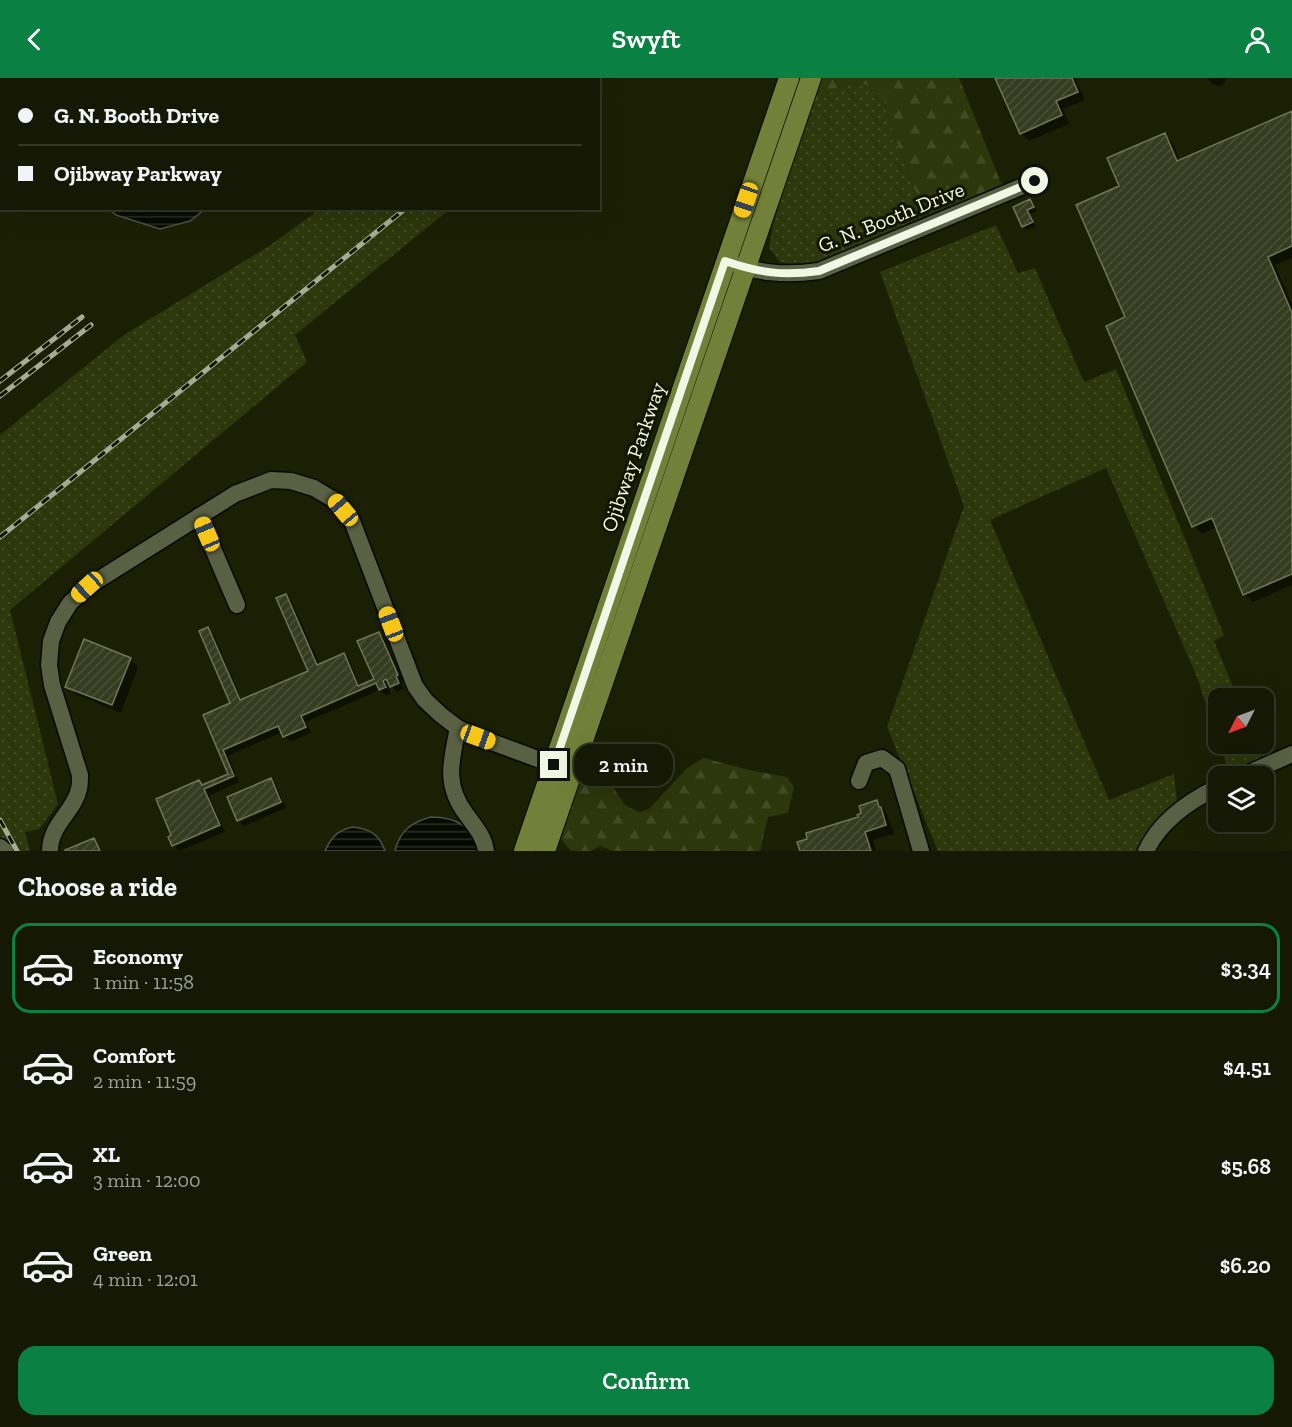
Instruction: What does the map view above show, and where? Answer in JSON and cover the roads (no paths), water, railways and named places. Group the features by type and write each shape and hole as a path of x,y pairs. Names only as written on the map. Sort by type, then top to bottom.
{"main road":[{"name":"Ojibway Parkway","path":"524,851 789,78"},
{"path":"545,851 811,78"}],"street":[{"name":"G. N. Booth Drive","path":"725,261 771,273 795,274 819,271 1035,181"},
{"path":"46,850 80,788 80,775 52,685 49,665 51,641 58,622 70,603 87,587 235,494 271,480 291,481 314,488 334,500 351,521 415,686 425,700 441,715 458,728 478,737 556,760 578,755"},
{"path":"199,516 237,605"},
{"path":"458,728 450,766 453,792 459,805 484,840 486,851"},
{"path":"1267,766 1291,756"},
{"path":"859,781 866,763 882,758 897,769 921,851"},
{"path":"1146,851 1164,825 1179,810 1208,792"},
{"path":"0,847 5,851"}],"railway":[{"path":"0,537 404,210"},
{"path":"0,381 82,317"},
{"path":"0,396 91,325"},
{"path":"0,820 17,851"}]}
